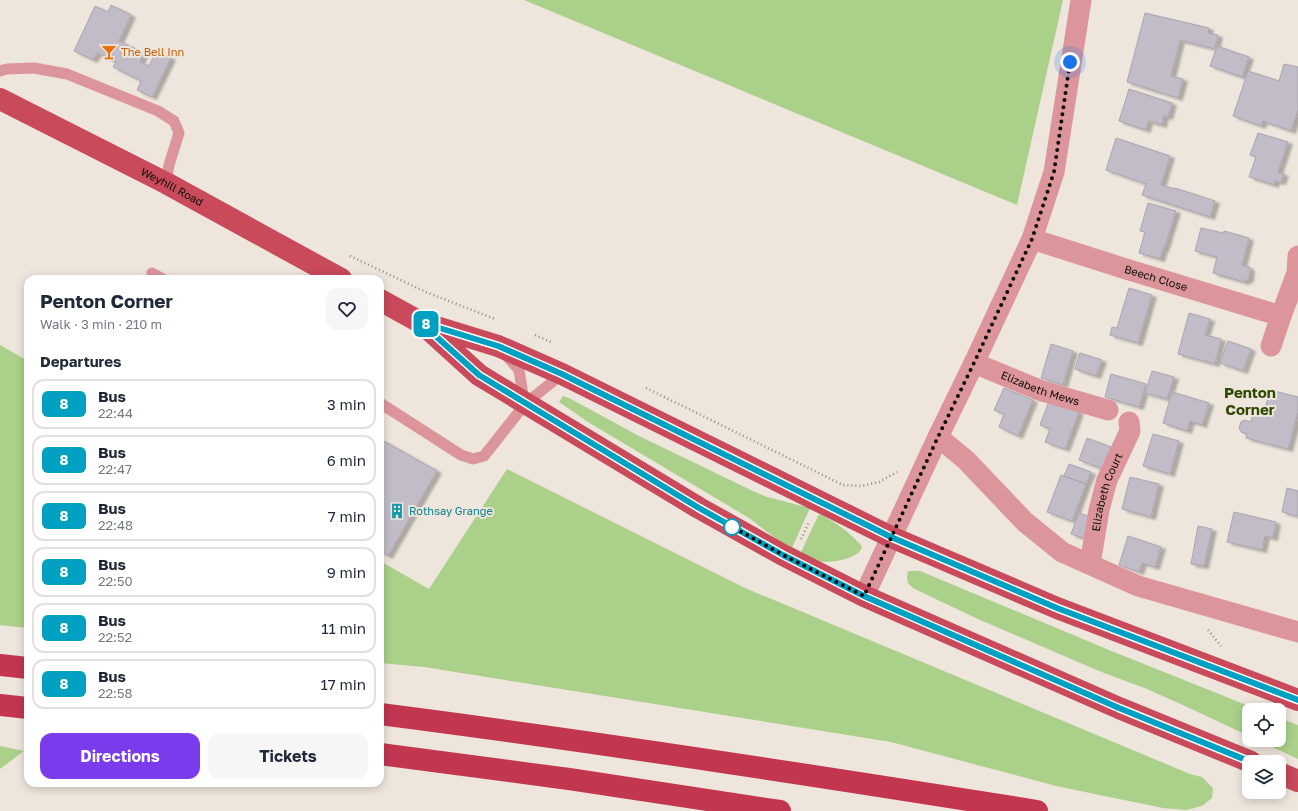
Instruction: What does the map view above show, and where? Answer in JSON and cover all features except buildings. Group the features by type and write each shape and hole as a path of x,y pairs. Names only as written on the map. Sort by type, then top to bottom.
{"highway":[{"path":"0,665 24,668"},
{"path":"0,705 24,708"},
{"path":"384,714 476,726 747,765 1037,811"},
{"path":"384,755 569,779 780,811"}],"main road":[{"name":"Weyhill Road","path":"0,99 166,183 334,275"},
{"path":"384,302 420,322 498,346 562,374 891,537 1057,608 1298,700"},
{"path":"420,322 479,375 699,508 783,555 864,596 1119,708 1242,758"},
{"path":"1286,776 1298,781"}],"street":[{"path":"864,596 1032,239 1054,172 1077,15 1081,0"},
{"name":"Beech Close","path":"1032,239 1133,272 1281,316"},
{"path":"1271,346 1296,273 1298,256"},
{"name":"Elizabeth Mews","path":"974,363 1042,391 1108,410"},
{"name":"Elizabeth Court","path":"1090,564 1107,480 1130,431 1129,422"},
{"path":"938,437 966,460 1025,522 1062,552 1138,586 1298,632"}],"lane":[{"path":"0,72 7,69 34,68 67,74 158,111 174,121 179,133 169,165 166,183"},
{"path":"152,273 156,275"},
{"path":"498,346 519,370 525,404"},
{"path":"384,406 461,455 473,460 484,456 525,404 562,374"}],"path":[{"path":"346,254 426,292 500,321"},
{"path":"529,333 558,346"},
{"path":"644,387 843,485 861,486 879,482 898,471"},
{"path":"1204,626 1224,649"}],"green space":[{"path":"524,0 1063,0 1017,205"},
{"path":"0,345 24,359 24,628 0,625"},
{"path":"563,396 639,436 755,492 767,497 810,508 791,550 749,518 588,422 559,402"},
{"path":"507,469 745,588 1190,774 1202,777 1213,788 1212,798 1202,806 1186,810 1163,808 1056,786 891,742 424,667 384,663 384,563 429,589"},
{"path":"819,514 837,524 852,536 862,546 860,550 856,554 844,560 829,562 823,562 800,554"},
{"path":"908,571 920,571 1109,650 1242,703 1242,733 1147,689 1099,671 978,619 913,588 908,583"},
{"path":"1286,721 1298,725 1298,759 1272,747 1286,747"},
{"path":"0,746 24,751 0,769"}],"bus line":[{"name":"8","path":"1242,758 1119,708 864,596 783,555 699,508 479,375 420,322 498,346 562,374 891,537 1057,608 1298,700"}],"place":[{"name":"The Bell Inn","path":"109,52"},
{"name":"Rothsay Grange","path":"397,511"}],"district":[{"name":"Penton Corner","path":"1250,402"}],"route":[{"path":"732,527 727,524 783,555 864,596 1032,239 1054,172 1070,62"}]}
